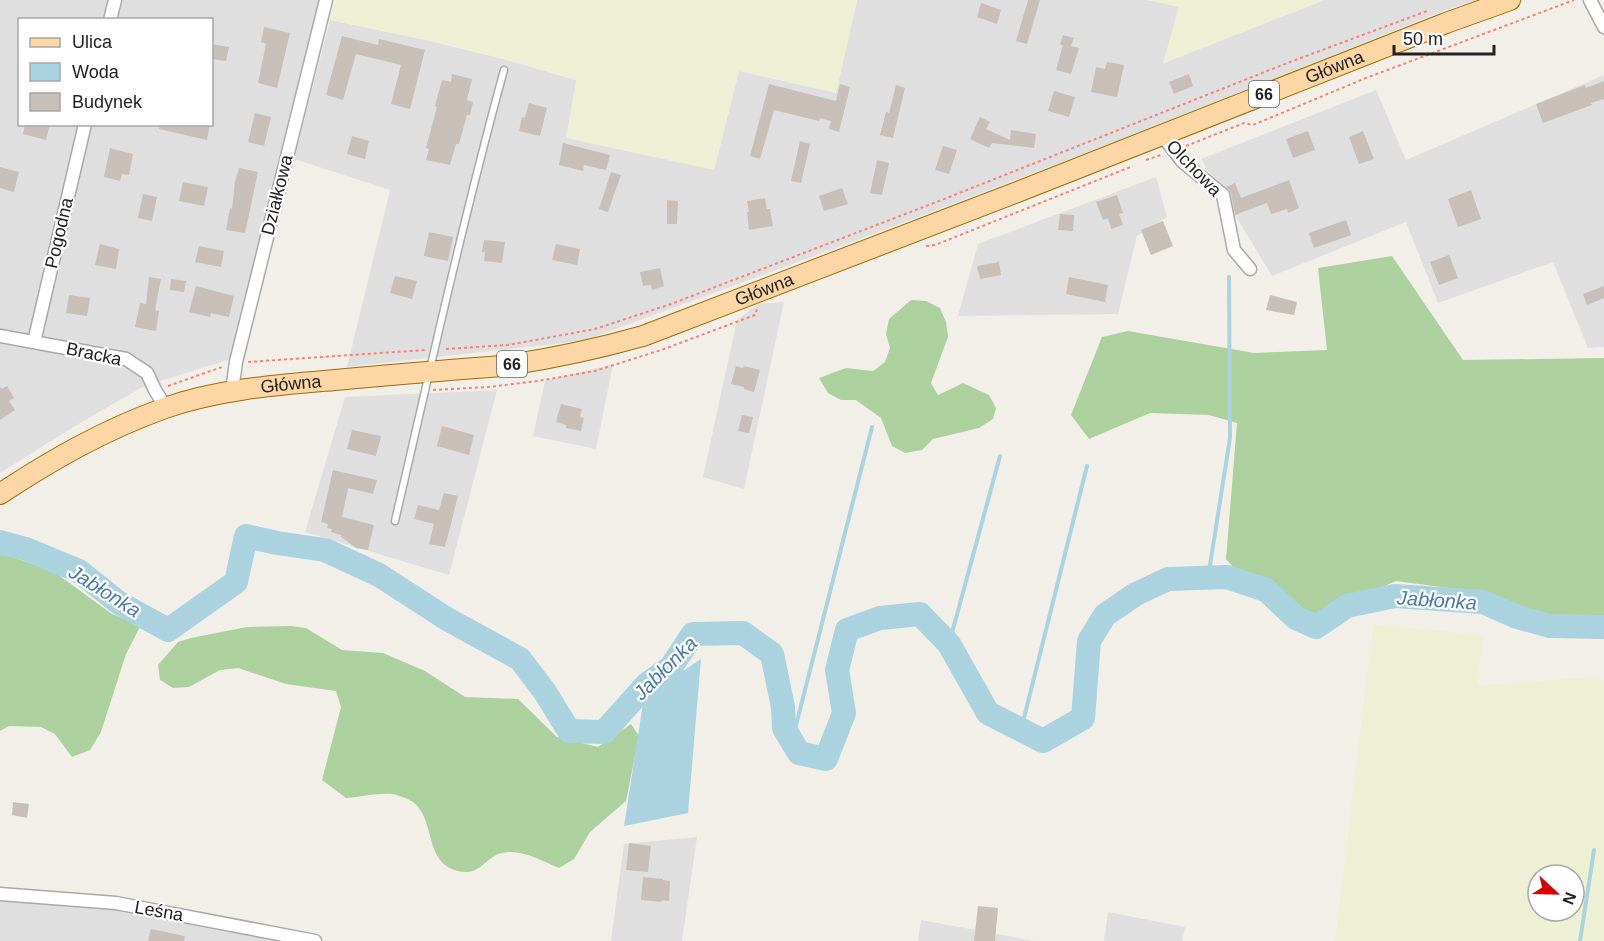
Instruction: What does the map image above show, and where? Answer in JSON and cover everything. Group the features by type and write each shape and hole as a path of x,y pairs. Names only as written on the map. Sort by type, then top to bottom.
{"main road":[{"name":"Główna","path":"0,495 47,464 110,430 166,408 232,391 502,366 583,352 644,336 1510,0"}],"street":[{"path":"110,18 115,0"},
{"name":"Działkowa","path":"232,391 236,363 326,0"},
{"path":"1590,0 1604,27"},
{"name":"Pogodna","path":"33,342 85,126"},
{"name":"Olchowa","path":"1161,134 1183,162 1223,195 1234,250 1250,268"},
{"name":"Bracka","path":"0,336 126,359 147,373 166,408"},
{"name":"Leśna","path":"0,894 116,903 315,941"}],"lane":[{"path":"395,521 475,177 504,70"}],"path":[{"path":"155,390 236,363 508,345 595,329 671,304 1290,62 1435,8"}],"shaded area":[{"path":"0,0 321,0 231,359 144,386 0,473"},
{"path":"857,0 1147,0 1179,6 1164,63 1324,0 1476,0 1448,9 1130,136 583,341 347,367 390,190 294,159 330,20 504,59 576,80 714,170 739,71 836,92"},
{"path":"1604,75 1604,347 1588,348 1553,262 1438,303 1406,222 1272,276 1201,159 1376,90 1406,160"},
{"path":"1156,177 1167,217 1137,236 1118,314 958,316 978,244"},
{"path":"784,302 744,489 703,477 737,320 758,304"},
{"path":"613,364 596,449 533,436 545,381"},
{"path":"497,390 449,575 305,532 345,397"},
{"path":"697,837 682,941 611,941 624,844"},
{"path":"0,887 227,919 310,941 0,941"},
{"path":"1108,912 1185,927 1182,941 1104,941"},
{"path":"921,920 1035,941 918,941"}],"green space":[{"path":"335,0 857,0 836,93 739,71 714,170 566,138 576,80 504,59 330,20"},
{"path":"1147,0 1324,0 1163,63 1179,7"},
{"path":"1392,256 1463,360 1604,358 1604,618 1560,620 1471,591 1396,581 1331,610 1311,614 1271,582 1240,575 1226,559 1237,423 1209,415 1150,413 1089,439 1071,415 1102,337 1128,331 1254,353 1327,350 1318,268"},
{"path":"911,300 926,301 940,308 946,322 948,337 931,383 938,395 963,383 989,395 996,408 993,419 979,428 933,439 922,450 905,453 892,446 881,418 856,400 841,400 828,393 819,378 846,368 873,371 885,362 890,348 886,334 889,319"},
{"path":"0,553 53,571 112,614 141,625 126,654 101,732 90,750 72,757 55,734 41,727 9,726 0,731"},
{"path":"1373,624 1484,635 1477,685 1596,677 1604,682 1604,941 1335,941"},
{"path":"247,627 306,628 342,650 383,653 425,671 465,697 518,699 557,737 598,747 631,724 639,736 626,801 590,832 574,859 559,868 531,856 509,852 496,855 472,871 458,871 446,866 438,857 427,824 415,804 394,794 346,798 322,780 341,707 336,691 286,684 238,668 220,670 189,687 173,688 160,680 158,665 178,642"}],"water":[{"path":"701,659 688,813 624,826 644,697"}],"building":[{"path":"1028,0 1040,0 1027,44 1016,41"},
{"path":"981,3 1001,10 997,24 977,17"},
{"path":"264,27 290,33 277,88 258,83 266,44 261,42"},
{"path":"1063,35 1074,38 1071,46 1079,48 1071,74 1056,70 1063,45 1060,45"},
{"path":"342,36 378,45 379,39 425,50 410,109 391,104 401,65 356,54 343,100 326,95"},
{"path":"213,44 229,47 226,61 213,59"},
{"path":"1107,62 1124,65 1117,97 1091,92 1096,67 1105,69"},
{"path":"452,74 472,79 467,100 473,102 450,165 426,160 429,149 426,148 442,80 451,82"},
{"path":"1189,74 1193,86 1174,94 1169,82"},
{"path":"1604,81 1604,99 1543,123 1536,104 1585,85 1586,88"},
{"path":"769,84 836,101 840,84 850,87 839,132 829,129 831,121 820,118 819,121 774,110 760,159 750,156"},
{"path":"896,85 905,88 893,138 880,135 886,112 889,113"},
{"path":"1054,91 1075,97 1069,117 1048,111"},
{"path":"529,103 547,108 540,136 519,131 522,117 525,118"},
{"path":"255,113 271,117 264,146 248,142"},
{"path":"980,117 990,122 986,129 1010,140 1011,130 1036,134 1034,148 992,143 989,148 970,139"},
{"path":"25,126 50,126 46,140 23,134"},
{"path":"160,126 210,126 207,140 159,129"},
{"path":"1308,131 1315,150 1293,158 1286,139"},
{"path":"1363,131 1374,159 1359,164 1349,137"},
{"path":"352,136 369,141 365,159 347,154"},
{"path":"800,141 810,144 801,183 791,181"},
{"path":"563,143 610,155 606,170 584,165 583,171 559,165"},
{"path":"943,146 957,150 949,174 935,170"},
{"path":"110,148 133,154 129,175 122,174 120,181 104,177"},
{"path":"877,160 889,163 882,195 870,193"},
{"path":"0,167 19,172 14,192 0,188"},
{"path":"239,168 258,172 245,233 226,230"},
{"path":"611,172 621,175 608,212 599,209"},
{"path":"1289,180 1299,208 1288,213 1287,209 1271,214 1267,203 1235,215 1231,193 1226,187 1235,183 1241,198"},
{"path":"183,182 208,187 204,206 179,201"},
{"path":"842,188 848,204 824,211 819,196"},
{"path":"1471,190 1481,219 1458,227 1448,199"},
{"path":"143,194 157,197 152,221 138,218"},
{"path":"1117,195 1123,213 1119,214 1123,225 1111,229 1108,218 1103,220 1096,202"},
{"path":"765,198 773,226 749,230 747,201"},
{"path":"667,200 678,201 677,224 667,224"},
{"path":"1060,214 1074,215 1073,231 1058,230"},
{"path":"1346,220 1351,235 1314,248 1309,233"},
{"path":"1163,221 1173,246 1151,255 1141,230"},
{"path":"429,232 453,237 448,261 424,256"},
{"path":"484,240 505,242 502,263 484,261 485,252 482,252"},
{"path":"100,244 119,249 116,269 95,265"},
{"path":"556,244 580,249 577,265 552,260"},
{"path":"199,246 224,251 221,267 195,262"},
{"path":"1449,255 1458,278 1439,285 1430,262"},
{"path":"999,262 1001,275 980,279 977,266"},
{"path":"660,268 664,286 652,290 651,285 643,286 640,272"},
{"path":"395,276 417,281 412,299 390,293"},
{"path":"149,277 161,279 155,310 159,311 156,331 135,327 140,303 146,304"},
{"path":"1069,277 1108,285 1105,302 1066,294"},
{"path":"171,279 186,281 184,292 170,290"},
{"path":"196,286 234,296 229,317 211,313 210,317 189,312"},
{"path":"1604,286 1604,298 1587,305 1583,294"},
{"path":"69,295 90,298 87,316 66,313"},
{"path":"1270,295 1297,302 1294,315 1266,310"},
{"path":"736,366 760,370 754,392 731,384"},
{"path":"7,386 14,398 9,401 15,410 0,420 0,387 2,389"},
{"path":"561,404 582,409 580,417 584,418 581,431 566,428 566,425 556,422"},
{"path":"742,415 753,417 749,433 738,431"},
{"path":"442,426 474,435 469,455 437,446"},
{"path":"352,430 381,436 376,456 347,449"},
{"path":"333,470 377,480 373,494 348,488 342,517 374,525 368,550 356,548 341,535 331,532 332,529 327,528 328,524 321,522"},
{"path":"444,493 458,496 445,547 429,544 434,524 414,519 418,505 439,510"},
{"path":"13,802 29,804 27,818 12,815"},
{"path":"629,843 651,846 648,872 626,870"},
{"path":"643,877 670,881 669,901 641,900"},
{"path":"978,906 998,908 995,941 974,941"},
{"path":"151,929 185,936 184,941 148,941"}],"waterway":[{"path":"1208,578 1230,438 1229,277"},
{"path":"792,741 872,427"},
{"path":"949,644 1000,456"},
{"path":"1021,730 1087,466"},
{"name":"Jabłonka","path":"0,542 26,549 79,571 119,603 168,630 236,582 246,536 325,550 379,575 447,619 520,659 545,692 569,731 604,732 647,684 671,667 693,634 743,633 772,654 783,707 784,728 799,753 826,759 844,713 837,670 847,630 880,618 920,614 949,644 988,713 1043,741 1083,718 1089,641 1105,615 1136,594 1168,579 1227,577 1266,590 1296,618 1316,627 1347,606 1395,596 1483,602 1517,617 1550,626 1604,627"},
{"path":"1580,941 1594,850"}]}
